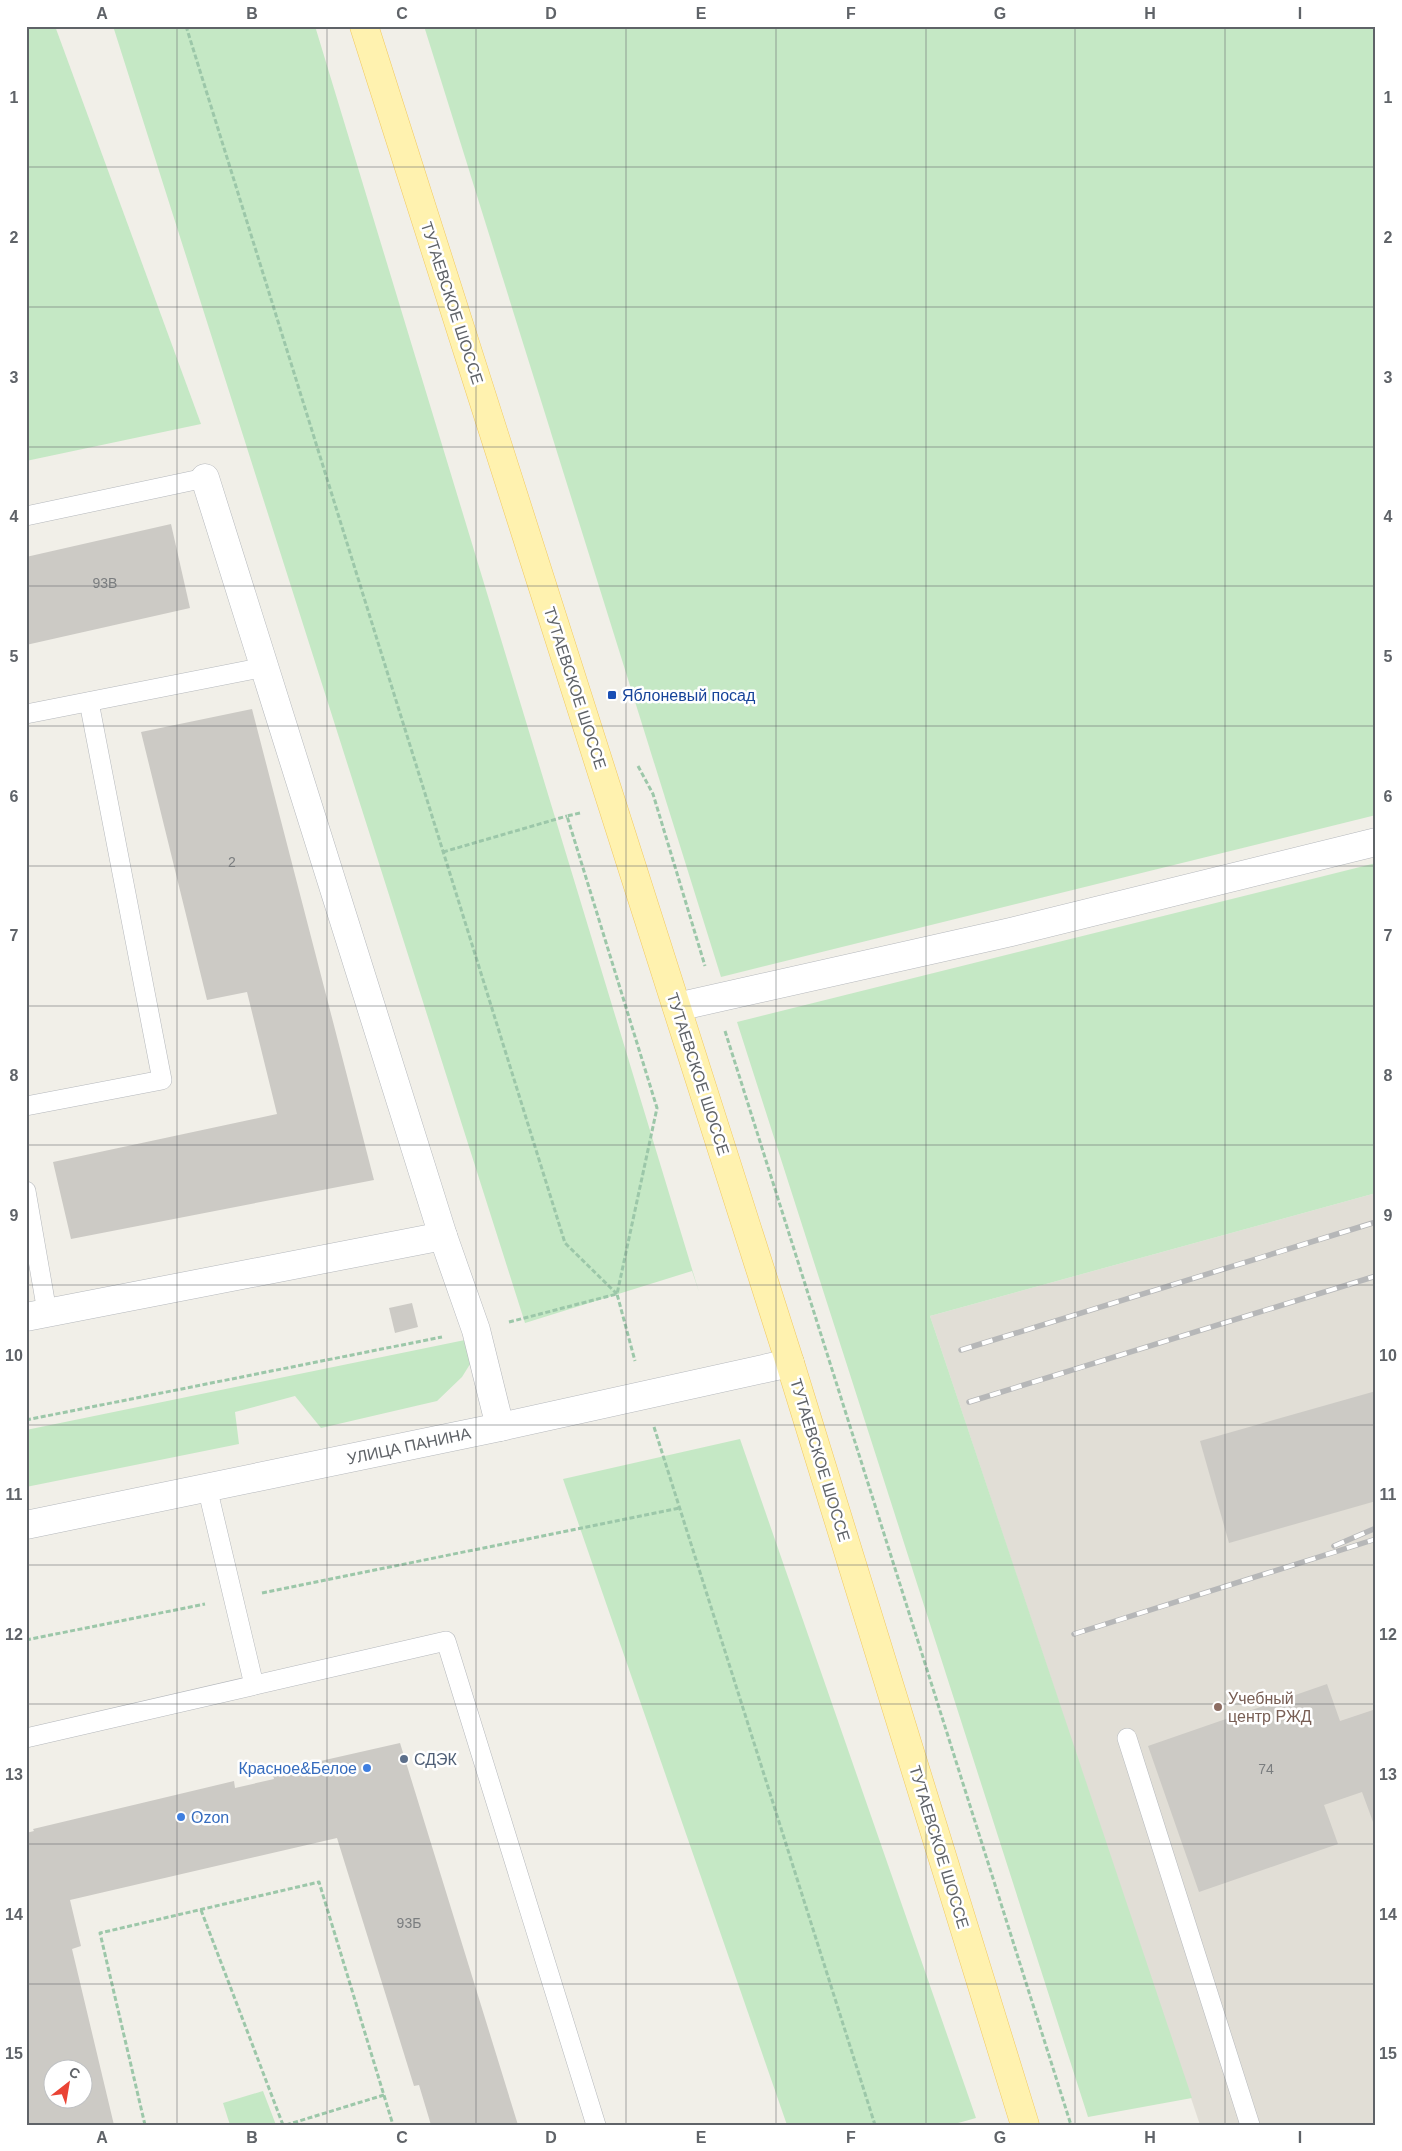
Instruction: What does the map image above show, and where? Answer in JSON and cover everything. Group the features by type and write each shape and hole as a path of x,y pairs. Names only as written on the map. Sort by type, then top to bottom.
{"main road":[{"name":"ТУТАЕВСКОЕ ШОССЕ","path":"364,26 790,1363 1025,2125"}],"street":[{"path":"205,478 443,1236 476,1330 500,1427"},
{"path":"677,1007 1011,932 1376,842"},
{"path":"37,1315 443,1236"},
{"name":"УЛИЦА ПАНИНА","path":"26,1525 500,1427 790,1363"}],"lane":[{"path":"26,516 205,478"},
{"path":"26,714 265,667"},
{"path":"26,1106 162,1080 89,702"},
{"path":"26,1191 37,1315"},
{"path":"207,1487 254,1685"},
{"path":"26,1738 446,1641 596,2125"},
{"path":"1126,1738 1250,2125"}],"path":[{"path":"186,26 565,1243 617,1294"},
{"path":"636,762 653,794 715,998 1071,2125"},
{"path":"443,852 613,804"},
{"path":"566,816 657,1108 617,1294"},
{"path":"26,1420 476,1330 617,1294"},
{"path":"26,1640 680,1508 875,2125"},
{"path":"145,2125 100,1933 319,1882 394,2125"},
{"path":"202,1910 285,2125 384,2095"}],"shaded area":[{"name":"Учебный центр РЖД","path":"1376,1193 1376,2125 1200,2125 930,1316"}],"green space":[{"path":"26,26 55,26 201,424 26,461"},
{"path":"113,26 315,26 699,1292 692,1271 525,1323"},
{"path":"424,26 1376,26 1376,815 721,977"},
{"path":"1376,863 1376,1193 930,1316 1192,2098 1088,2117 737,1022"},
{"path":"465,1340 472,1361 462,1377 437,1401 321,1428 295,1396 235,1412 239,1444 26,1487 26,1430"},
{"path":"740,1439 976,2118 951,2125 787,2125 563,1479"},
{"path":"263,2091 276,2125 230,2125 223,2103"}],"building":[{"path":"171,524 190,608 26,645 26,557"},
{"path":"252,709 374,1180 71,1239 53,1162 277,1114 247,992 207,1000 141,732"},
{"path":"412,1303 418,1327 395,1333 389,1308"},
{"path":"1376,1391 1376,1501 1229,1543 1200,1441"},
{"path":"1327,1684 1340,1721 1376,1709 1376,1830 1362,1792 1324,1805 1338,1844 1199,1892 1148,1746"},
{"path":"400,1743 518,2125 431,2125 419,2085 414,2086 337,1838 70,1900 81,1946 72,1949 114,2125 26,2125 26,1833 34,1831 33,1829 234,1781 235,1788 274,1779 272,1772"}],"railway":[{"path":"961,1350 1376,1222"},
{"path":"969,1402 1376,1276"},
{"path":"1334,1546 1376,1528"},
{"path":"1074,1634 1376,1539"}],"place":[{"name":"Яблоневый посад","path":"612,695"},
{"name":"Учебный центр РЖД","path":"1218,1707"},
{"name":"СДЭК","path":"404,1759"},
{"name":"Красное&Белое","path":"367,1768"},
{"name":"Ozon","path":"181,1817"}]}
